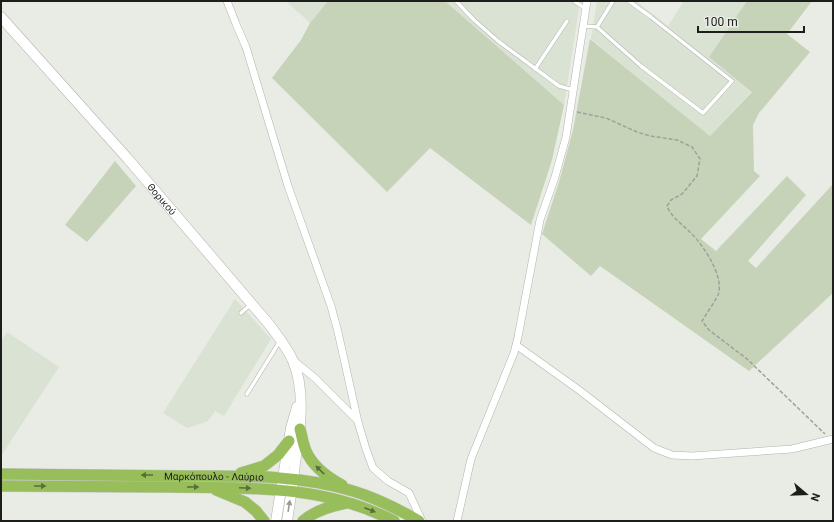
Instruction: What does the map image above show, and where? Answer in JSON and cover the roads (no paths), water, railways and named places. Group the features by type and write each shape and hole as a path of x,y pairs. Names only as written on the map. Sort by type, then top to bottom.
{"highway":[{"path":"300,429 306,451 315,466 325,475 353,491"},
{"path":"228,476 264,466 278,456 289,441"},
{"name":"Μαρκόπουλο - Λαύριο","path":"1,474 228,476 288,479 326,484 353,491 378,500 420,521"},
{"name":"Μαρκόπουλο - Λαύριο","path":"1,486 286,490 350,502 379,513 394,521"},
{"path":"210,488 245,502 256,510 264,521"},
{"path":"303,521 308,516 334,505 350,502"}],"main road":[{"name":"Θορικού","path":"1,17 128,159 252,304 288,349 299,376 300,395 300,429 288,479"},
{"name":"Θορικού","path":"288,479 289,441 300,395"},
{"path":"276,521 288,479"},
{"path":"286,490 287,521"}],"street":[{"path":"227,1 246,47 288,186 332,306 358,422 373,468 388,481 409,493 420,521"},
{"path":"457,521 471,459 514,353 540,220 555,177 566,137 587,5"},
{"path":"516,345 579,390 654,448 672,455 692,456 792,449 832,440"},
{"path":"294,361 325,388 358,422"}],"lane":[{"path":"456,1 474,20 498,41 559,86 573,90"},
{"path":"574,1 587,5"},
{"path":"597,27 613,1"},
{"path":"584,26 597,27 641,66 703,113 732,81 629,1"},
{"path":"536,69 567,21"},
{"path":"241,313 252,304"},
{"path":"246,394 281,340"}]}
